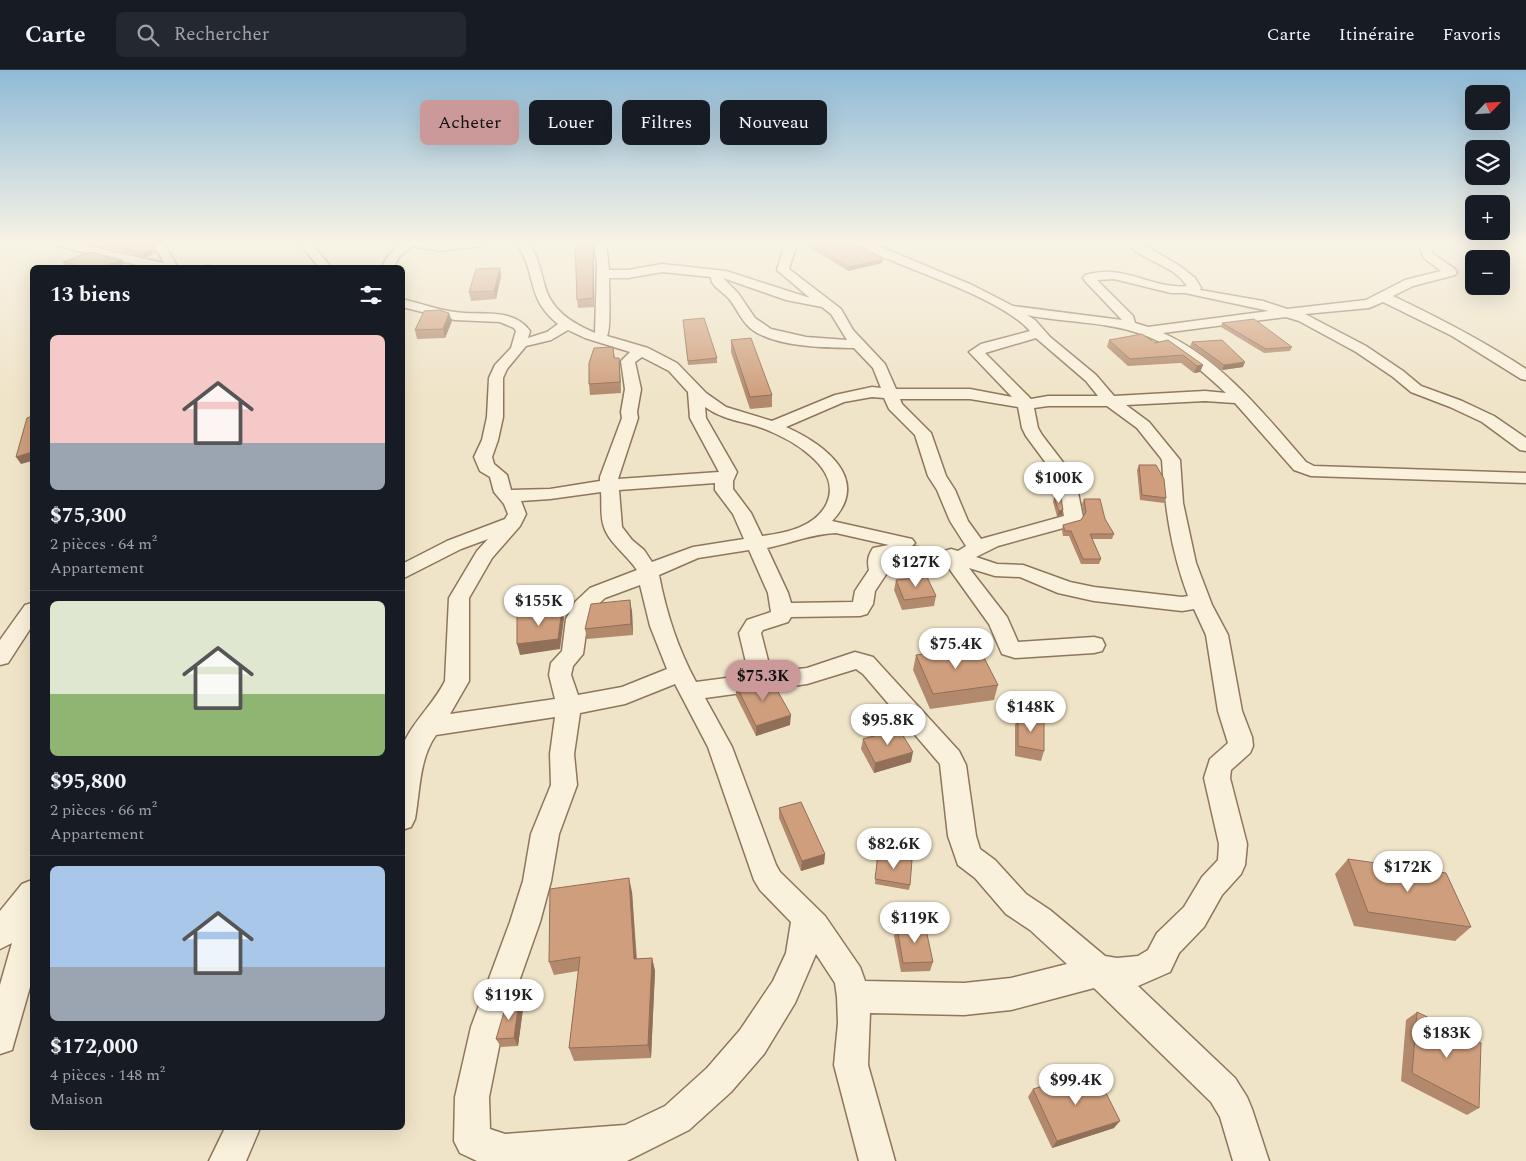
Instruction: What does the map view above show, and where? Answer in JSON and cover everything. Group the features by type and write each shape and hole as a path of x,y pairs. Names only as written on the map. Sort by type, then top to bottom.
{"street":[{"path":"540,294 544,302 576,330 643,351 674,367 708,403 726,413 772,427 810,448 822,457 838,477 841,486 832,521"},
{"path":"599,338 603,331 600,312 602,294"},
{"path":"732,294 749,319 758,328 768,332 812,342 859,344"},
{"path":"782,294 799,300 825,305"},
{"path":"812,294 836,312 847,332 880,367 895,406 923,433 937,476 946,490 959,521 964,557 990,610 995,615 1010,648 1015,650 1094,645"},
{"path":"853,997 964,999 1010,994 1099,971 1118,973 1138,971 1159,960 1168,943 1194,917 1212,886 1231,865 1233,844 1217,778 1219,766 1241,746 1240,737 1230,711 1217,634 1186,563 1174,503 1171,460 1143,425 1111,401 1091,378 1030,323 1006,307 980,294"},
{"path":"1104,294 1129,322 1126,325"},
{"path":"1201,294 1263,305 1289,312 1321,326 1361,349 1416,388 1488,419 1526,446"},
{"path":"1148,331 1289,312 1369,304 1390,294"},
{"path":"1384,297 1461,334 1498,356 1526,376"},
{"path":"405,304 455,316 495,317 509,320 522,328 518,349 500,368 496,378 495,417 490,440 483,457 486,467 498,475 506,496 516,508 516,514 513,522 484,556 462,590 458,605 457,681 449,698 416,744 405,801"},
{"path":"1006,307 1054,317 1126,325 1148,331 1188,353 1265,424 1300,466 1311,471 1526,478"},
{"path":"520,343 560,332 567,324"},
{"path":"782,610 860,609 864,604 865,591 879,570 877,558 880,552 895,550 964,557 991,542 1071,520 1074,517 1066,478 1034,436 1030,428 1027,404 1021,395 976,352 986,347 1040,333"},
{"path":"643,351 634,355 628,361 633,389 629,412 630,418 612,468 609,485 613,527 625,544 637,554 648,572 658,618 685,682 720,747 764,871 770,881 806,917 831,949 849,978 853,997 854,1023 851,1065 877,1161"},
{"path":"772,427 840,398 889,389 970,394 1027,404 1048,401 1111,401 1205,396 1240,399"},
{"path":"696,392 698,418 713,448 727,469 723,485 724,490 742,513 778,593 782,610 780,617 755,625 750,633 762,681"},
{"path":"506,496 550,494 609,485 726,477"},
{"path":"806,917 801,955 784,992 752,1042 719,1080 677,1118 627,1143 499,1158 472,1140 472,1097 490,1017 526,922 537,881 545,834 564,785 562,754 569,705 560,675 562,663 572,654 576,623 580,610 586,601 599,592 635,580 678,558 694,553 793,535 832,521 964,557 994,570 1023,572 1064,588 1094,594 1182,604 1201,601"},
{"path":"405,570 454,545 513,522"},
{"path":"0,657 30,613"},
{"path":"428,727 569,705 685,682 762,681 807,676 833,669 855,660 865,663 950,758 956,784 962,836 968,856 985,869 1016,904 1040,920 1099,971 1223,1090 1235,1109 1251,1161"},
{"path":"0,935 30,896"},
{"path":"0,1038 26,946 30,911"},
{"path":"227,1161 242,1130"}],"building":[{"path":"577,294 593,294 593,298 577,300"},
{"path":"439,310 449,313 443,329 415,330 424,311"},
{"path":"704,318 717,358 688,361 683,320"},
{"path":"1254,319 1292,347 1266,349 1222,323"},
{"path":"1142,334 1155,343 1168,340 1203,365 1197,366 1183,355 1130,359 1109,340"},
{"path":"751,338 772,395 750,397 731,340"},
{"path":"1222,340 1245,362 1224,365 1192,342"},
{"path":"613,347 614,358 619,358 620,382 589,384 589,363 594,348"},
{"path":"30,417 30,453 16,457 27,418"},
{"path":"1139,465 1156,465 1164,479 1166,498 1142,495"},
{"path":"1054,498 1061,498 1063,510 1059,511"},
{"path":"1084,499 1100,499 1105,519 1114,534 1090,534 1101,559 1083,559 1071,531 1065,531 1063,525 1081,520 1086,512"},
{"path":"927,577 936,596 904,600 896,580"},
{"path":"630,600 631,624 585,629 591,604"},
{"path":"562,609 558,639 517,644 517,615"},
{"path":"978,646 998,685 933,694 916,655"},
{"path":"772,681 791,715 756,726 736,685"},
{"path":"1018,715 1044,719 1044,751 1018,746"},
{"path":"899,729 913,752 875,763 863,739"},
{"path":"801,802 825,854 802,861 779,808"},
{"path":"878,854 912,860 910,885 875,879"},
{"path":"1348,859 1446,873 1471,927 1368,912"},
{"path":"629,878 634,959 652,958 648,1045 569,1048 580,957 549,962 550,889"},
{"path":"925,925 933,962 903,963 897,927"},
{"path":"519,1001 514,1038 496,1039 507,1002"},
{"path":"1417,1012 1481,1043 1479,1108 1412,1073"},
{"path":"1095,1071 1120,1121 1057,1141 1033,1089"}]}
